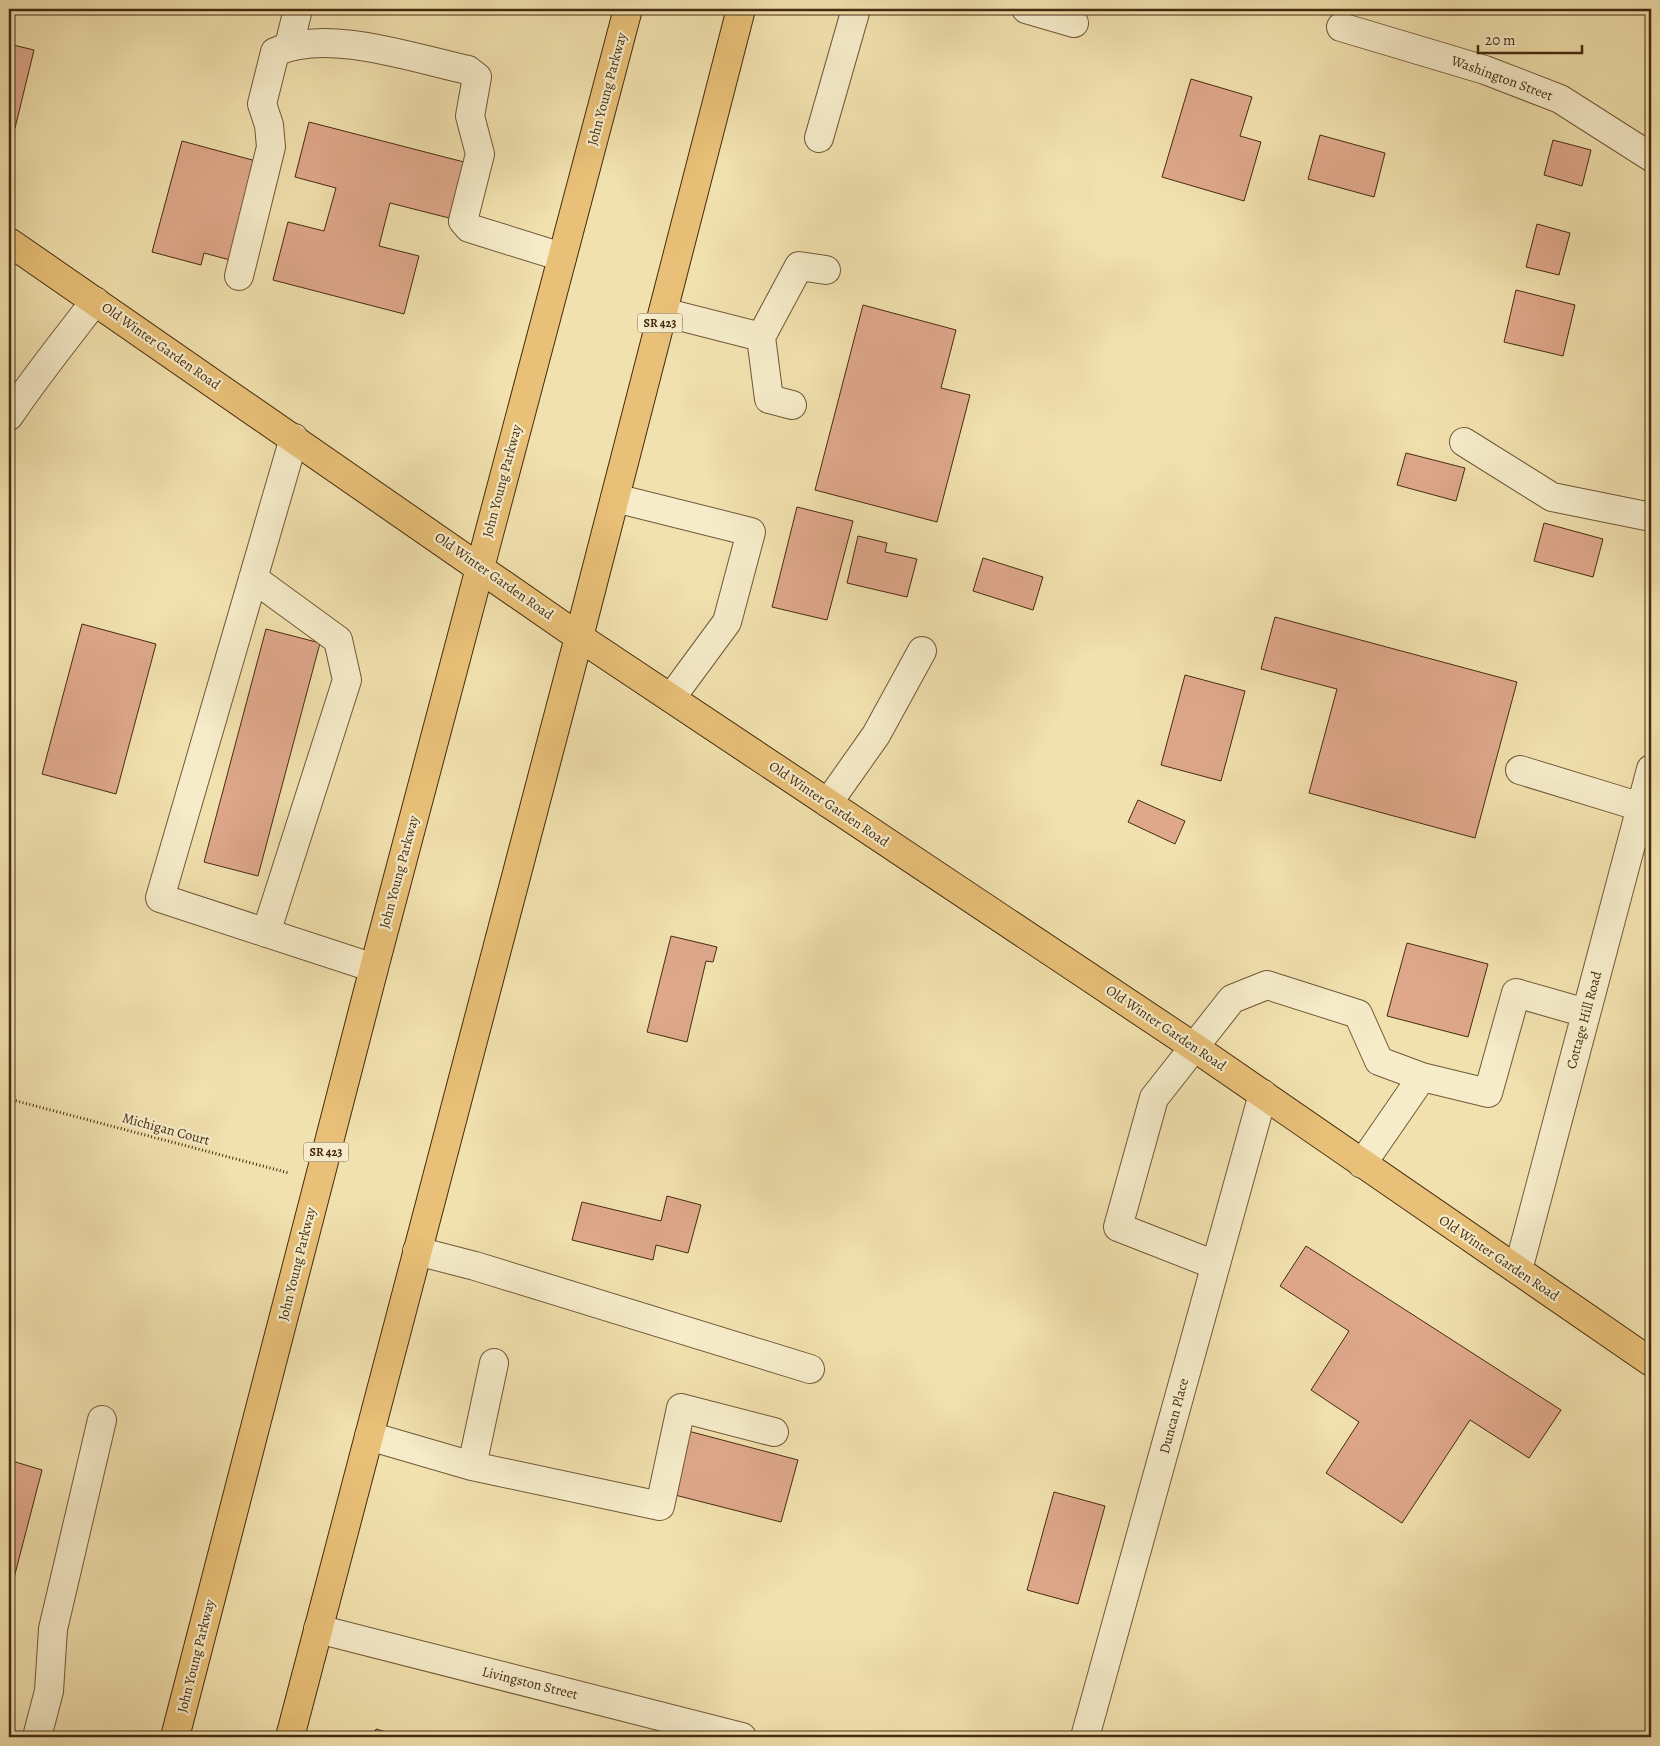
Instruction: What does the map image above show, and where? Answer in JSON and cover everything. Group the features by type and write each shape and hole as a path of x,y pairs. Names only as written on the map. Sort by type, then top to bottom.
{"main road":[{"name":"John Young Parkway","path":"175,1737 318,1181 628,9"},
{"name":"SR 423","path":"290,1737 579,637 741,9"},
{"name":"Old Winter Garden Road","path":"9,242 579,637 1194,1047 1651,1362"}],"street":[{"path":"289,46 298,9"},
{"path":"819,138 856,9"},
{"path":"1026,9 1074,23"},
{"name":"Washington Street","path":"1340,27 1485,70 1560,99 1651,157"},
{"path":"239,276 271,147 269,125 262,104 274,52 289,46 327,41 468,70 476,77 470,116 480,154 463,221 469,228 562,257"},
{"path":"792,405 768,399 761,336 799,266 826,270"},
{"path":"9,416 38,374 95,301"},
{"path":"663,312 761,336"},
{"path":"294,438 160,898 374,968"},
{"path":"1464,442 1552,497 1651,517"},
{"path":"614,498 751,532 727,622 671,698"},
{"path":"253,578 338,640 347,680 266,933"},
{"path":"828,803 876,735 922,651"},
{"name":"Cottage Hill Road","path":"1518,1270 1651,769"},
{"path":"1520,770 1641,807"},
{"path":"1216,1265 1118,1227 1154,1098 1232,1000 1267,985 1358,1014 1378,1061 1422,1077 1488,1093 1516,993 1586,1013"},
{"path":"1362,1164 1422,1077"},
{"name":"Duncan Place","path":"1085,1737 1263,1094"},
{"path":"417,1251 475,1266 810,1369"},
{"path":"472,1466 494,1363"},
{"path":"369,1436 472,1466 660,1506 681,1408 774,1432"},
{"path":"37,1737 49,1691 53,1629 102,1420"},
{"name":"Livingston Street","path":"318,1629 742,1737"}],"path":[{"name":"Michigan Court","path":"9,1099 318,1181"}],"building":[{"path":"9,44 34,50 15,128 9,126"},
{"path":"1191,79 1252,97 1240,136 1261,142 1244,201 1162,177"},
{"path":"309,122 464,162 449,218 390,203 379,246 419,256 404,314 273,280 288,222 324,231 336,188 295,177"},
{"path":"1320,135 1385,153 1374,197 1308,179"},
{"path":"1553,140 1591,150 1582,186 1544,175"},
{"path":"182,141 256,161 230,260 204,253 201,265 152,252"},
{"path":"1537,224 1570,233 1559,275 1526,267"},
{"path":"1516,290 1575,305 1563,356 1504,342"},
{"path":"863,305 956,330 941,388 970,395 937,522 815,490"},
{"path":"1406,453 1465,468 1456,501 1397,485"},
{"path":"797,507 853,521 827,620 772,607"},
{"path":"1544,523 1603,539 1593,577 1534,561"},
{"path":"858,536 887,543 885,552 917,559 907,597 847,583"},
{"path":"983,558 1043,577 1033,610 973,591"},
{"path":"1275,617 1517,682 1475,838 1309,793 1337,689 1261,669"},
{"path":"82,624 156,644 116,794 42,774"},
{"path":"266,629 320,643 258,876 204,862"},
{"path":"1185,675 1245,691 1221,781 1161,765"},
{"path":"1138,800 1185,821 1175,844 1128,822"},
{"path":"671,936 717,947 713,962 706,961 687,1042 647,1032"},
{"path":"1407,943 1488,964 1468,1037 1387,1016"},
{"path":"667,1196 701,1205 688,1253 656,1245 653,1260 572,1240 582,1202 661,1221"},
{"path":"1306,1246 1561,1410 1529,1458 1470,1420 1402,1523 1326,1473 1359,1422 1311,1390 1349,1331 1280,1286"},
{"path":"688,1431 798,1460 781,1522 671,1494"},
{"path":"9,1460 42,1470 9,1597"},
{"path":"1054,1492 1105,1506 1078,1604 1027,1590"},
{"path":"376,1729 403,1737 373,1737"}]}
